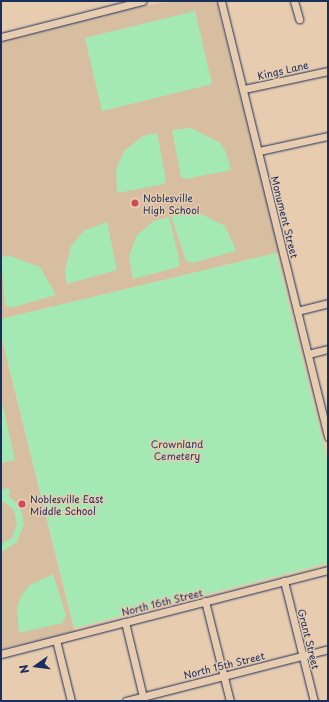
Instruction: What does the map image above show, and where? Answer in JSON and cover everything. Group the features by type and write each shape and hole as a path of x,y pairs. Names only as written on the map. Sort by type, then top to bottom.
{"street":[{"path":"1,37 142,1"},
{"name":"Monument Street","path":"221,1 244,89 297,311 327,425 328,437"},
{"path":"294,1 298,19"},
{"name":"Kings Lane","path":"244,89 328,71"},
{"path":"259,151 328,136"},
{"path":"297,311 328,304"},
{"path":"308,354 328,349"},
{"name":"North 16th Street","path":"1,654 328,570"},
{"name":"Grant Street","path":"284,581 314,701"},
{"path":"205,601 230,701"},
{"path":"125,622 144,699"},
{"path":"56,640 71,701"},
{"name":"North 15th Street","path":"126,701 144,699 224,676 328,649"}],"shaded area":[{"name":"Noblesville High School","path":"175,1 216,1 280,252 1,319 1,42 124,9"},
{"name":"Noblesville East Middle School","path":"1,335 75,633 1,649"}],"green space":[{"path":"195,11 212,84 102,111 85,38"},
{"path":"191,128 219,142 226,152 231,170 185,179 181,177 172,130"},
{"path":"157,133 166,180 164,184 117,193 116,170 124,151 143,136"},
{"path":"197,212 225,226 236,251 192,263 186,261 171,216"},
{"path":"169,217 180,263 178,267 133,279 129,257 137,235 154,221"},
{"path":"107,222 117,270 67,284 65,271 71,246 85,230"},
{"name":"Crownland Cemetery","path":"276,253 328,464 328,563 74,628 1,335 1,319"},
{"path":"10,256 40,267 56,295 10,308 5,305 1,257"},
{"path":"1,398 15,460 1,463"},
{"path":"9,488 10,494 7,495 20,506 24,524 17,542 1,552 1,544 12,538 17,524 14,510 1,500 1,490"},
{"path":"53,574 66,615 62,623 19,633 17,607 22,595 30,585"}],"place":[{"name":"Noblesville High School","path":"135,203"},
{"name":"Noblesville East Middle School","path":"22,504"}]}
